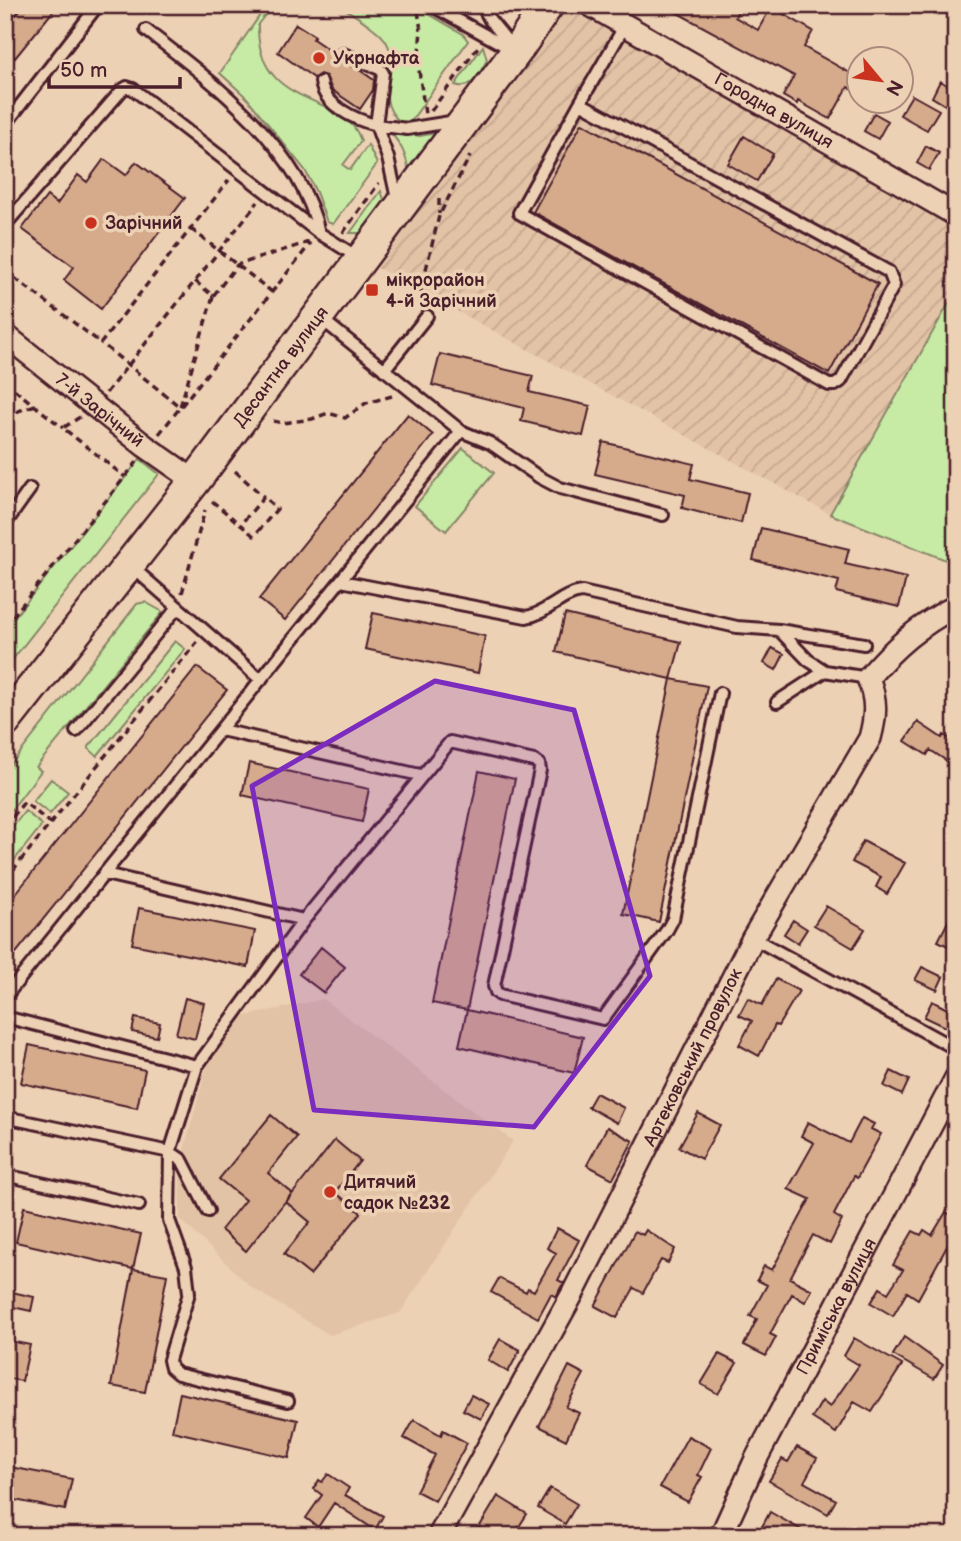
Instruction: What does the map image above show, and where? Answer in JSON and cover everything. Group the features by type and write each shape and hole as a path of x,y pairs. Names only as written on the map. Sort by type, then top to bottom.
{"main road":[{"name":"Десантна вулиця","path":"5,722 130,565 204,491 318,317 516,52 548,5"}],"street":[{"name":"Городна вулиця","path":"590,5 624,27 956,215"},
{"name":"7-й Зарічний","path":"5,335 204,491"},
{"path":"868,678 886,656 920,626 956,606"},
{"name":"Артековський провулок","path":"439,1536 573,1293 753,937 870,738 876,716 874,694 868,678"},
{"name":"Приміська вулиця","path":"721,1536 763,1446 956,1078"}],"lane":[{"path":"5,125 98,5"},
{"path":"430,5 516,52"},
{"path":"482,5 490,20 516,52"},
{"path":"580,103 889,272 894,285 841,381 829,385 519,213 580,103 624,27"},
{"path":"146,30 213,82 273,143 308,198 319,233"},
{"path":"339,56 343,54 380,69 383,73 376,125 388,158 399,209"},
{"path":"321,82 324,92 346,115 376,125 407,130 465,119"},
{"path":"5,225 122,90 127,88 133,89 319,233 361,259"},
{"path":"384,370 427,316"},
{"path":"318,317 461,431 490,443 539,477 560,488 663,515"},
{"path":"5,998 461,431"},
{"path":"5,524 30,489"},
{"path":"130,565 261,680"},
{"path":"341,581 526,617 538,615 573,593 582,592 737,627 779,630 864,644"},
{"path":"76,731 178,607"},
{"path":"779,630 808,660 825,671 868,678"},
{"path":"777,702 825,671"},
{"path":"288,1401 178,1374 169,1360 189,1293 186,1267 169,1220 170,1152 197,1066 304,920 450,741 539,764 540,770 494,986 496,992 603,1020 673,919 720,693"},
{"path":"221,730 420,775"},
{"path":"105,874 304,920"},
{"path":"753,937 956,1049"},
{"path":"5,1017 197,1066"},
{"path":"5,1117 170,1152 182,1160 208,1211"},
{"path":"5,1175 139,1205"}],"path":[{"path":"417,5 421,30 418,62 425,120"},
{"path":"427,316 419,298 439,216 470,156"},
{"path":"101,343 237,170"},
{"path":"63,428 95,406 266,192"},
{"path":"439,199 439,216"},
{"path":"191,229 272,292"},
{"path":"5,626 125,477 312,241 237,265 213,296 180,407"},
{"path":"5,271 180,407"},
{"path":"195,281 213,296"},
{"path":"5,382 125,477"},
{"path":"273,421 283,423 312,419 328,413 345,418 366,403 385,399 406,387"},
{"path":"5,416 35,405"},
{"path":"204,491 254,537 277,509 234,471"},
{"path":"240,525 264,496"},
{"path":"178,607 205,510"},
{"path":"5,880 206,631"},
{"path":"5,827 24,802 50,823"}],"highlighted area":[{"path":"435,681 574,710 650,976 534,1127 314,1110 252,786"}],"shaded area":[{"path":"548,5 590,5 956,215 956,307 949,304 830,514 361,259"},
{"name":"Дитячий садок №232","path":"323,999 513,1141 400,1313 330,1335 252,1288 180,1219 180,1164 206,1069 241,1017"}],"green space":[{"path":"267,5 273,5 258,24 261,52 271,73 285,86 338,113 352,125 361,141 343,165 350,170 368,145 377,164 333,224 327,222 305,170 247,98 220,73"},
{"path":"339,5 413,5 463,34 468,41 411,121 400,122 388,103 391,54 384,38"},
{"path":"483,46 487,60 478,76 466,86 455,85"},
{"path":"389,131 420,136 436,133 409,172 402,150"},
{"path":"381,191 386,205 366,233 350,233"},
{"path":"949,303 956,307 956,564 830,514"},
{"path":"463,448 494,473 446,531 415,506"},
{"path":"140,459 159,474 5,669 5,629"},
{"path":"145,602 163,612 36,767 41,771 5,818 5,772 137,604"},
{"path":"175,641 185,649 97,756 88,748"},
{"path":"51,779 68,792 50,814 33,801"},
{"path":"25,811 42,825 5,872 5,837"}],"building":[{"path":"24,5 58,5 15,58 5,50 5,28"},
{"path":"663,5 741,5 735,17 758,30 771,7 813,31 804,47 846,71 846,91 830,119 798,101 797,104 783,96 794,76"},
{"path":"296,24 315,36 313,39 332,52 334,62 355,67 374,80 373,90 360,109 332,90 326,76 320,74 314,78 278,52"},
{"path":"940,81 956,90 947,106 932,97"},
{"path":"916,97 939,110 927,130 902,116 916,116"},
{"path":"872,116 879,116 888,121 878,139 864,131"},
{"path":"582,123 878,284 829,374 533,212"},
{"path":"744,136 773,154 757,181 728,164"},
{"path":"926,146 939,153 929,170 917,163"},
{"path":"104,159 126,175 136,162 185,198 101,309 64,280 74,267 22,229 47,196 57,204 78,175 87,182"},
{"path":"440,354 533,376 529,392 590,406 583,436 521,421 524,408 432,385"},
{"path":"408,414 433,435 285,620 259,599"},
{"path":"603,442 694,464 690,479 748,493 741,523 682,508 685,495 595,474"},
{"path":"761,528 849,549 845,564 906,578 899,607 836,592 839,581 753,560"},
{"path":"373,613 485,636 478,673 365,649"},
{"path":"565,614 681,642 671,679 556,652"},
{"path":"772,648 784,654 776,670 764,663"},
{"path":"197,667 227,690 5,967 5,907"},
{"path":"671,679 707,686 659,922 623,914"},
{"path":"918,722 942,738 944,735 956,743 956,767 930,750 927,755 905,741"},
{"path":"249,763 369,789 362,822 242,795"},
{"path":"479,771 515,779 467,1010 432,1003"},
{"path":"863,841 905,863 887,894 876,887 881,877 852,862"},
{"path":"826,906 865,929 853,948 814,925"},
{"path":"956,906 956,950 938,941"},
{"path":"139,908 255,931 248,967 132,944"},
{"path":"793,920 807,929 798,943 784,934"},
{"path":"321,947 345,967 324,993 299,974"},
{"path":"922,967 943,977 937,990 915,980"},
{"path":"776,979 799,991 778,1026 775,1025 759,1056 739,1045 752,1021 739,1015 748,998 762,1005"},
{"path":"185,998 204,1003 195,1039 176,1034"},
{"path":"932,1001 955,1013 947,1028 924,1017"},
{"path":"467,1010 583,1037 574,1073 459,1046"},
{"path":"135,1018 160,1023 157,1037 132,1032"},
{"path":"29,1045 145,1070 137,1108 21,1083"},
{"path":"891,1071 909,1080 902,1095 884,1086"},
{"path":"596,1093 624,1108 617,1123 588,1107"},
{"path":"698,1113 720,1125 701,1159 679,1147"},
{"path":"271,1115 297,1137 268,1173 292,1193 246,1251 221,1230 245,1200 219,1179"},
{"path":"862,1118 874,1124 871,1129 881,1134 857,1178 854,1176 834,1215 842,1220 830,1244 813,1235 790,1278 812,1290 805,1302 792,1294 770,1334 776,1337 766,1356 744,1345 757,1319 750,1316 767,1285 757,1280 764,1266 772,1270 810,1199 788,1189 814,1143 801,1136 808,1122 849,1143"},
{"path":"607,1127 633,1141 613,1179 587,1165"},
{"path":"335,1140 360,1161 335,1192 361,1213 310,1275 284,1254 310,1222 286,1202"},
{"path":"24,1207 141,1234 133,1269 16,1242"},
{"path":"946,1212 956,1218 956,1230 918,1299 907,1292 893,1316 871,1303 880,1288 888,1293 903,1270 893,1265 913,1231 921,1235 924,1230 932,1235"},
{"path":"557,1228 579,1240 558,1280 564,1283 556,1297 551,1294 538,1318 491,1292 499,1278 526,1292 528,1288 534,1291 556,1253 547,1248"},
{"path":"646,1230 675,1249 668,1263 661,1260 643,1293 634,1288 617,1318 595,1306 635,1231 643,1235"},
{"path":"133,1269 167,1275 145,1392 111,1386"},
{"path":"12,1292 34,1297 31,1311 8,1306"},
{"path":"904,1337 943,1365 934,1379 893,1355"},
{"path":"854,1338 902,1365 872,1412 854,1402 836,1433 812,1418 822,1401 830,1407 859,1365 844,1356"},
{"path":"500,1339 520,1350 508,1372 488,1360"},
{"path":"5,1340 30,1345 22,1381 5,1378"},
{"path":"719,1354 737,1363 718,1394 701,1384"},
{"path":"569,1366 584,1374 566,1407 579,1413 566,1440 539,1426"},
{"path":"180,1393 298,1420 289,1458 172,1431"},
{"path":"471,1395 489,1404 481,1419 463,1410"},
{"path":"414,1420 441,1435 443,1430 467,1443 435,1501 416,1491 435,1455 404,1438"},
{"path":"688,1436 711,1448 698,1475 702,1477 688,1502 660,1487"},
{"path":"797,1447 817,1458 804,1482 836,1500 828,1514 769,1481 782,1459 788,1462"},
{"path":"5,1466 72,1479 65,1510 5,1498"},
{"path":"328,1474 349,1488 345,1495 383,1516 375,1530 334,1503 318,1527 306,1518 322,1495 314,1489 319,1480 322,1482"},
{"path":"550,1488 577,1504 565,1524 538,1508"},
{"path":"498,1496 527,1514 513,1536 474,1536"},
{"path":"770,1512 812,1536 757,1536"}],"place":[{"name":"Укрнафта","path":"319,58"},
{"name":"Зарічний","path":"91,223"},
{"name":"мікрорайон 4-й Зарічний","path":"372,290"},
{"name":"Дитячий садок №232","path":"330,1192"}]}
